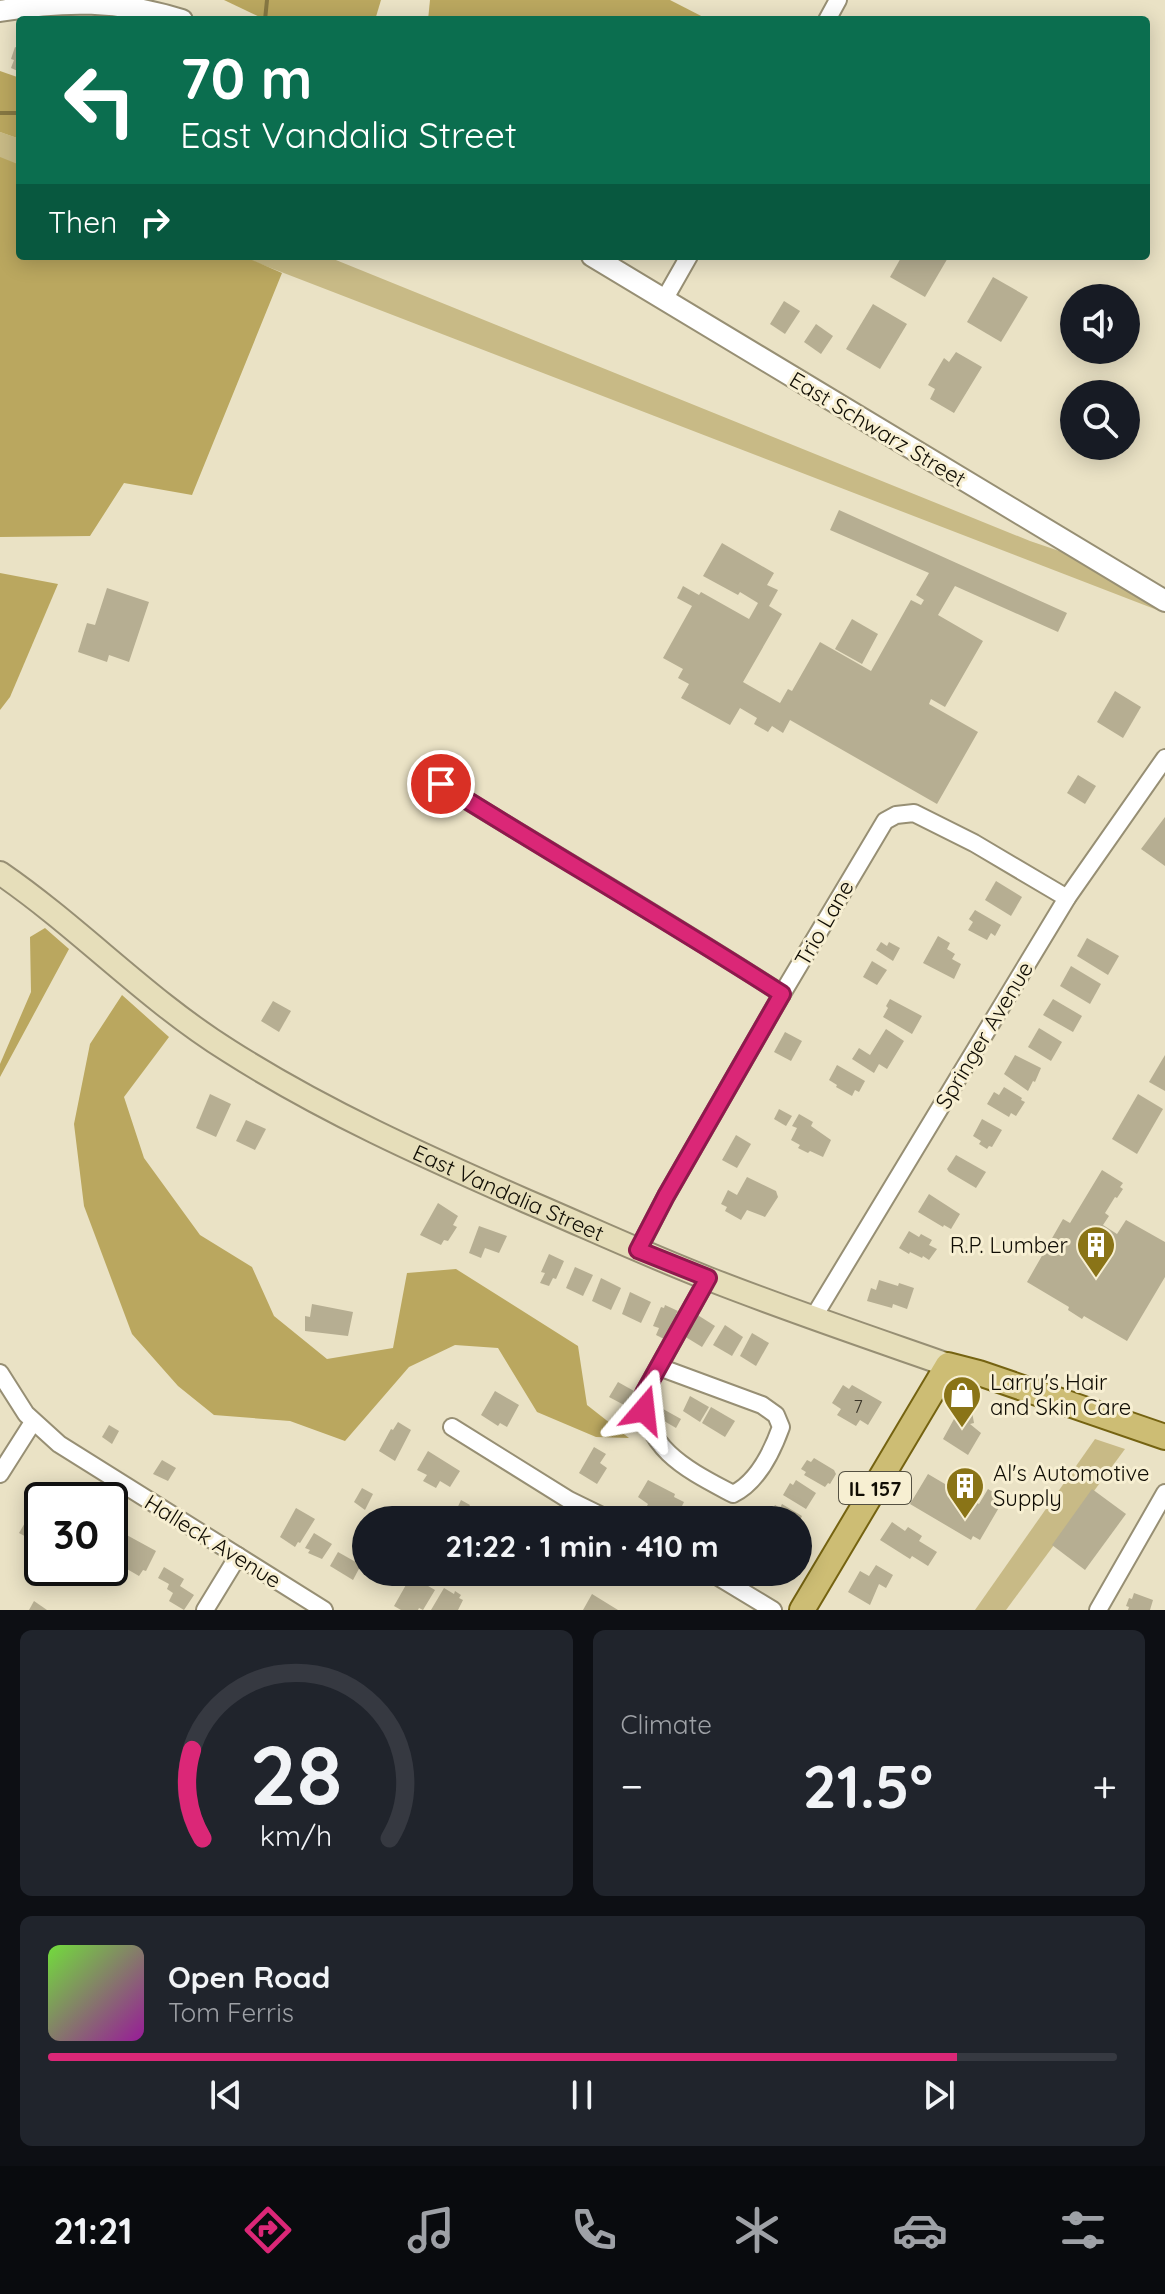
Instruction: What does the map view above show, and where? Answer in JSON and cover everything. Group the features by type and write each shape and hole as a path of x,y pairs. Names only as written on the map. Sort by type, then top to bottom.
{"main road":[{"name":"East Vandalia Street","path":"0,873 65,922 185,1022 281,1084 352,1122 638,1250 708,1278 948,1365 1165,1437"},
{"name":"IL 157","path":"802,1610 948,1365"}],"street":[{"path":"0,11 84,0 128,4 168,16"},
{"name":"East Schwarz Street","path":"599,260 1165,601"},
{"path":"664,300 687,260"},
{"name":"Springer Avenue","path":"813,1318 1067,898 1165,758"},
{"path":"427,776 782,994"},
{"name":"Trio Lane","path":"638,1250 782,994 885,821 901,814 914,813 974,843 1067,898"},
{"path":"659,1367 762,1405 776,1415 781,1427 775,1443 747,1488 733,1494 689,1471 667,1452 649,1427 644,1410 644,1393 708,1278"},
{"name":"Halleck Avenue","path":"0,1373 33,1422 59,1444 324,1610"},
{"path":"0,1474 33,1422"},
{"path":"452,1427 581,1506"},
{"path":"1098,1610 1165,1493"},
{"path":"205,1610 238,1556"},
{"path":"733,1586 773,1610"}],"shaded area":[{"path":"224,0 381,0 376,16 258,16"},
{"path":"430,0 670,0 701,16 428,16"},
{"path":"0,71 16,77 16,138 0,132"},
{"path":"0,132 16,138 16,167 0,161"},
{"path":"0,157 16,163 16,260 252,260 282,273 192,495 124,483 90,536 0,537"},
{"path":"250,260 336,260 1030,541 1165,587 1165,613"},
{"path":"0,573 58,584 10,697 0,710"},
{"path":"45,928 69,949 0,1077 0,1064 31,992 30,937"},
{"path":"122,995 169,1037 124,1097 144,1158 200,1235 252,1267 274,1316 327,1359 393,1348 407,1273 456,1269 578,1346 587,1405 629,1438 596,1437 537,1412 498,1348 455,1345 409,1367 345,1441 290,1421 214,1415 178,1386 132,1334 84,1206 74,1124 90,1044"},
{"path":"1095,1439 1125,1449 1006,1610 975,1610"}],"building":[{"path":"15,47 16,70 11,68 14,60 11,59"},
{"path":"900,260 947,260 925,297 890,277"},
{"path":"993,277 1028,297 1001,342 967,322"},
{"path":"784,301 800,311 785,334 770,324"},
{"path":"873,304 907,324 880,369 846,349"},
{"path":"816,324 833,336 821,354 804,342"},
{"path":"956,352 982,367 954,413 930,399 935,389 928,385 944,358 949,362"},
{"path":"839,510 1067,613 1058,632 955,586 938,615 983,641 945,707 931,699 929,704 978,732 937,804 790,720 783,733 772,726 768,732 754,724 757,718 740,708 730,725 681,698 689,684 678,678 683,669 663,658 692,606 677,598 683,586 699,595 701,592 749,619 758,603 703,576 722,543 774,573 767,585 778,590 769,606 782,614 743,682 780,703 788,689 792,691 820,642 871,671 911,600 921,605 924,600 916,595 929,573 830,530"},
{"path":"107,588 149,602 129,662 109,655 107,662 78,652 87,623 95,625"},
{"path":"852,619 878,634 862,664 835,649"},
{"path":"1115,691 1141,707 1123,738 1097,722"},
{"path":"1078,775 1096,786 1085,804 1067,793"},
{"path":"1165,817 1165,866 1141,849"},
{"path":"996,881 1022,897 1011,916 985,900"},
{"path":"975,910 1001,925 995,936 991,933 987,940 968,930 973,922 969,919"},
{"path":"938,936 950,943 947,949 955,954 952,959 961,964 954,979 923,963"},
{"path":"1087,938 1119,956 1108,975 1077,956"},
{"path":"881,942 887,946 889,942 900,948 893,961 876,950"},
{"path":"872,961 887,970 877,985 863,977"},
{"path":"1071,966 1101,984 1090,1004 1060,986"},
{"path":"890,999 922,1016 912,1034 883,1017"},
{"path":"1053,999 1082,1016 1073,1032 1043,1015"},
{"path":"273,1001 291,1011 279,1032 261,1021"},
{"path":"1039,1028 1062,1042 1051,1061 1028,1047"},
{"path":"886,1029 904,1041 887,1069 879,1064 874,1073 852,1059 859,1048 870,1055"},
{"path":"785,1032 802,1041 791,1061 774,1052"},
{"path":"1015,1055 1041,1068 1028,1091 1004,1074"},
{"path":"1165,1055 1165,1091 1149,1082"},
{"path":"837,1065 865,1081 859,1092 855,1090 852,1096 829,1080"},
{"path":"1004,1087 1025,1102 1016,1116 1011,1113 1009,1117 987,1104 994,1092 999,1095"},
{"path":"210,1094 231,1104 216,1137 196,1128"},
{"path":"1138,1094 1163,1109 1137,1154 1112,1139"},
{"path":"779,1109 792,1116 786,1126 774,1119"},
{"path":"799,1114 813,1122 811,1126 831,1140 823,1157 798,1148 800,1145 791,1140 797,1128 792,1126"},
{"path":"982,1119 1002,1130 992,1147 987,1149 973,1136"},
{"path":"246,1120 266,1129 255,1150 236,1141"},
{"path":"736,1135 751,1144 737,1168 722,1160"},
{"path":"956,1155 986,1172 976,1188 947,1169"},
{"name":"R.P. Lumber","path":"1102,1170 1123,1183 1120,1187 1123,1189 1105,1213 1109,1216 1103,1225 1117,1234 1126,1220 1165,1242 1165,1277 1127,1341 1084,1316 1082,1319 1068,1310 1069,1307 1027,1282 1063,1219 1070,1223"},
{"path":"747,1177 776,1191 778,1197 765,1217 747,1210 741,1220 725,1211 727,1207 721,1204 728,1190 737,1195"},
{"path":"929,1194 960,1214 951,1229 918,1212"},
{"path":"438,1203 458,1216 453,1225 457,1227 448,1241 444,1240 441,1245 420,1235"},
{"path":"479,1226 507,1236 499,1253 485,1248 481,1258 469,1253"},
{"path":"909,1231 932,1240 929,1245 937,1249 929,1260 899,1248"},
{"path":"549,1254 564,1261 556,1279 553,1278 549,1286 540,1283"},
{"path":"575,1267 593,1275 583,1296 566,1288"},
{"path":"601,1278 621,1288 611,1310 592,1301"},
{"path":"879,1280 914,1288 907,1309 867,1301 871,1288 876,1290"},
{"path":"630,1292 651,1302 641,1323 622,1314"},
{"path":"312,1304 353,1312 348,1336 305,1331 305,1316 310,1317"},
{"path":"665,1305 678,1311 666,1340 656,1335 659,1328 653,1326 661,1307"},
{"path":"696,1314 715,1326 702,1347 684,1336"},
{"path":"725,1325 743,1337 732,1356 713,1345"},
{"path":"752,1333 769,1343 756,1366 740,1356"},
{"path":"618,1382 634,1391 626,1406 609,1397"},
{"path":"843,1385 849,1389 852,1385 882,1402 868,1425 860,1420 856,1426 837,1415 841,1409 832,1403"},
{"path":"495,1391 519,1405 507,1427 500,1423 498,1426 481,1415"},
{"path":"690,1396 709,1407 700,1422 683,1411"},
{"path":"711,1407 735,1421 725,1437 702,1423"},
{"path":"663,1409 681,1419 676,1428 659,1418"},
{"name":"Larry's Hair and Skin Care","path":"972,1412 974,1423 970,1424 981,1433 968,1455 943,1439 954,1419"},
{"path":"398,1422 411,1430 395,1461 379,1451"},
{"path":"109,1425 119,1431 112,1444 102,1437"},
{"path":"594,1447 606,1454 600,1463 607,1468 597,1484 579,1473"},
{"path":"428,1451 460,1471 450,1487 440,1481 436,1488 423,1481 427,1475 417,1470"},
{"path":"814,1458 836,1474 825,1487 804,1475 806,1472 801,1469 807,1460 811,1462"},
{"path":"162,1460 176,1468 168,1481 153,1474"},
{"name":"Al's Automotive Supply","path":"928,1474 979,1504 988,1489 1004,1499 980,1540 973,1536 971,1540 910,1504"},
{"path":"648,1480 684,1502 682,1506 647,1506 638,1497"},
{"path":"796,1480 816,1493 808,1506 801,1506 783,1495 790,1483 793,1485"},
{"path":"362,1488 373,1494 367,1506 354,1502"},
{"path":"1092,1489 1126,1514 1085,1570 1052,1545"},
{"path":"296,1508 315,1519 295,1547 280,1537"},
{"path":"892,1522 905,1531 908,1527 922,1536 919,1541 937,1552 928,1566 912,1556 910,1559 880,1540"},
{"path":"314,1533 332,1544 322,1559 308,1553 310,1550 305,1548"},
{"path":"128,1536 156,1551 146,1571 143,1570 139,1576 128,1570"},
{"path":"338,1552 352,1560 352,1579 330,1566"},
{"path":"876,1565 893,1575 886,1588 879,1584 870,1605 848,1592 860,1571 869,1576"},
{"path":"164,1567 184,1579 180,1586 194,1595 184,1610 169,1601 173,1593 167,1589 169,1584 158,1578"},
{"path":"405,1586 428,1586 435,1590 423,1610 401,1610 394,1606"},
{"path":"444,1588 461,1595 459,1598 463,1600 458,1610 431,1610"},
{"path":"1134,1593 1153,1600 1150,1610 1128,1610 1126,1606"},
{"path":"592,1594 618,1610 583,1610"},
{"path":"34,1601 47,1610 29,1610"}],"waterway":[{"path":"265,16 267,0"},
{"path":"0,113 16,113"}],"place":[{"name":"R.P. Lumber","path":"1096,1279"},
{"name":"Larry's Hair and Skin Care","path":"962,1429"},
{"name":"Al's Automotive Supply","path":"965,1520"}],"route":[{"path":"441,784 782,994 638,1250 708,1278 644,1393 644,1410"}]}
